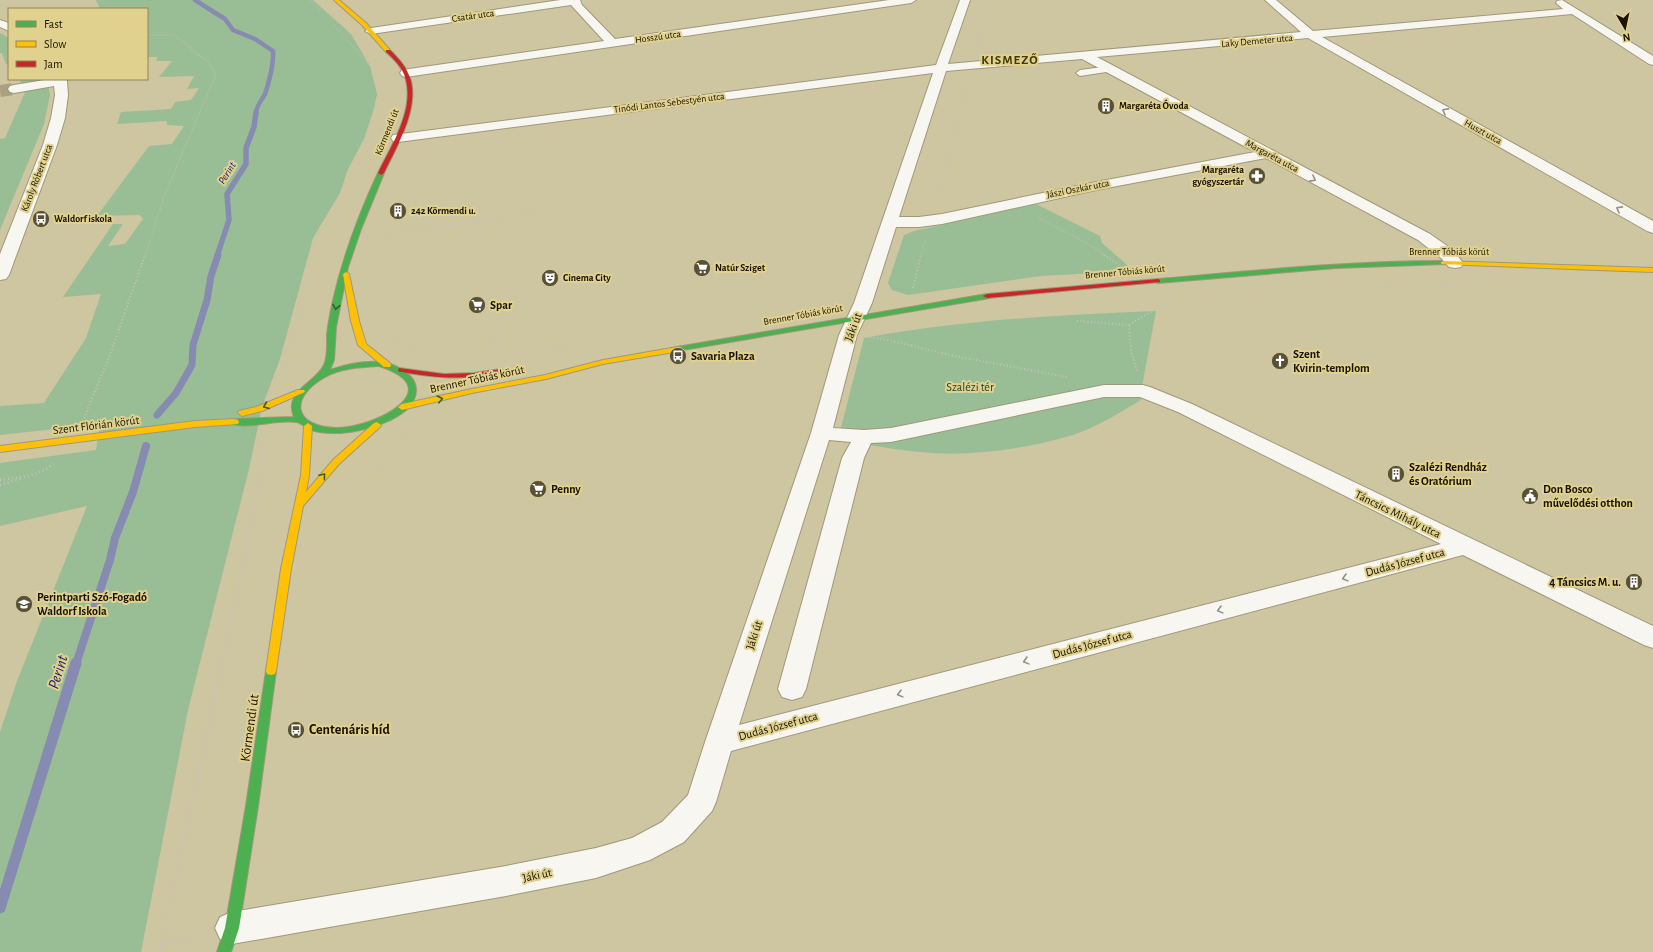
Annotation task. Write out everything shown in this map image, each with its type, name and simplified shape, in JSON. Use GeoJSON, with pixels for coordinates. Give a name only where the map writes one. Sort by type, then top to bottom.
{"type":"FeatureCollection","features":[{"type":"Feature","properties":{"kind":"street","name":"Körmendi út"},"geometry":{"type":"LineString","coordinates":[[319,378],[326,370],[332,354],[332,329],[338,294],[354,236],[372,192],[398,138],[407,114],[410,100],[406,73],[397,60],[371,31],[336,0]]}},
{"type":"Feature","properties":{"kind":"street","name":"Hosszú utca"},"geometry":{"type":"LineString","coordinates":[[406,73],[911,0]]}},
{"type":"Feature","properties":{"kind":"street","name":"Jáki út"},"geometry":{"type":"LineString","coordinates":[[228,940],[596,863],[638,850],[673,832],[701,802],[719,742],[821,434],[852,326],[862,303],[965,0]]}},
{"type":"Feature","properties":{"kind":"street","name":"Huszt utca"},"geometry":{"type":"LineString","coordinates":[[1270,0],[1312,36],[1653,228]]}},
{"type":"Feature","properties":{"kind":"street"},"geometry":{"type":"LineString","coordinates":[[1555,0],[1653,61]]}},
{"type":"Feature","properties":{"kind":"street","name":"Csatár utca"},"geometry":{"type":"LineString","coordinates":[[371,31],[574,1]]}},
{"type":"Feature","properties":{"kind":"street"},"geometry":{"type":"LineString","coordinates":[[574,1],[612,43]]}},
{"type":"Feature","properties":{"kind":"street","name":"Laky Demeter utca"},"geometry":{"type":"LineString","coordinates":[[941,68],[1312,36],[1574,11]]}},
{"type":"Feature","properties":{"kind":"street","name":"Margaréta utca"},"geometry":{"type":"LineString","coordinates":[[1084,56],[1424,237],[1447,254],[1455,263]]}},
{"type":"Feature","properties":{"kind":"street","name":"Tinódi Lantos Sebestyén utca"},"geometry":{"type":"LineString","coordinates":[[398,138],[941,68]]}},
{"type":"Feature","properties":{"kind":"street"},"geometry":{"type":"LineString","coordinates":[[14,89],[61,80]]}},
{"type":"Feature","properties":{"kind":"street","name":"Károly Róbert utca"},"geometry":{"type":"LineString","coordinates":[[1,272],[55,132],[62,101],[61,80]]}},
{"type":"Feature","properties":{"kind":"street","name":"Jászi Oszkár utca"},"geometry":{"type":"LineString","coordinates":[[890,222],[919,222],[1267,154]]}},
{"type":"Feature","properties":{"kind":"street","name":"Brenner Tóbiás körút"},"geometry":{"type":"LineString","coordinates":[[558,364],[603,362],[852,326],[993,296],[1094,286],[1351,266],[1455,263],[1653,270]]}},
{"type":"Feature","properties":{"kind":"street","name":"Körmendi út"},"geometry":{"type":"LineString","coordinates":[[346,269],[355,321],[362,345],[387,365]]}},
{"type":"Feature","properties":{"kind":"street","name":"Brenner Tóbiás körút"},"geometry":{"type":"LineString","coordinates":[[402,407],[472,391],[546,377],[603,362]]}},
{"type":"Feature","properties":{"kind":"street"},"geometry":{"type":"LineString","coordinates":[[319,378],[340,369],[352,366],[370,364],[387,365]]}},
{"type":"Feature","properties":{"kind":"street","name":"Brenner Tóbiás körút"},"geometry":{"type":"LineString","coordinates":[[387,365],[402,370],[444,376],[474,375],[512,369]]}},
{"type":"Feature","properties":{"kind":"street"},"geometry":{"type":"LineString","coordinates":[[301,392],[294,407],[295,413],[298,419],[308,426],[324,430],[362,428],[384,419],[407,402],[413,388],[410,377],[402,370]]}},
{"type":"Feature","properties":{"kind":"street","name":"Szent Flórián körút"},"geometry":{"type":"LineString","coordinates":[[229,419],[301,392],[319,378]]}},
{"type":"Feature","properties":{"kind":"street"},"geometry":{"type":"LineString","coordinates":[[821,434],[864,437],[891,435],[1104,391],[1143,391]]}},
{"type":"Feature","properties":{"kind":"street","name":"Táncsics Mihály utca"},"geometry":{"type":"LineString","coordinates":[[1143,391],[1184,408],[1653,638]]}},
{"type":"Feature","properties":{"kind":"street","name":"Szent Flórián körút"},"geometry":{"type":"LineString","coordinates":[[0,449],[229,419],[298,419]]}},
{"type":"Feature","properties":{"kind":"street","name":"Körmendi út"},"geometry":{"type":"LineString","coordinates":[[298,507],[326,472],[350,448],[384,419]]}},
{"type":"Feature","properties":{"kind":"street","name":"Körmendi út"},"geometry":{"type":"LineString","coordinates":[[228,940],[263,739],[286,569],[305,475],[308,426]]}},
{"type":"Feature","properties":{"kind":"street"},"geometry":{"type":"LineString","coordinates":[[792,689],[853,458],[864,437]]}},
{"type":"Feature","properties":{"kind":"street","name":"Dudás József utca"},"geometry":{"type":"LineString","coordinates":[[719,742],[1464,546]]}},
{"type":"Feature","properties":{"kind":"lane"},"geometry":{"type":"LineString","coordinates":[[1080,73],[1110,69]]}},
{"type":"Feature","properties":{"kind":"path"},"geometry":{"type":"LineString","coordinates":[[309,0],[324,14]]}},
{"type":"Feature","properties":{"kind":"path"},"geometry":{"type":"LineString","coordinates":[[913,288],[971,66],[990,0]]}},
{"type":"Feature","properties":{"kind":"path"},"geometry":{"type":"LineString","coordinates":[[332,22],[369,63],[378,78],[380,88],[380,94],[361,142],[356,173]]}},
{"type":"Feature","properties":{"kind":"path"},"geometry":{"type":"LineString","coordinates":[[73,440],[84,418],[110,355],[141,268],[165,194],[215,76],[214,70],[209,63],[174,35],[148,35]]}},
{"type":"Feature","properties":{"kind":"path"},"geometry":{"type":"LineString","coordinates":[[284,367],[284,355],[294,335],[302,297],[307,262],[319,232],[344,204]]}},
{"type":"Feature","properties":{"kind":"path"},"geometry":{"type":"LineString","coordinates":[[1007,204],[1041,218],[1087,243],[1121,266]]}},
{"type":"Feature","properties":{"kind":"path"},"geometry":{"type":"LineString","coordinates":[[385,234],[587,206]]}},
{"type":"Feature","properties":{"kind":"path"},"geometry":{"type":"LineString","coordinates":[[479,221],[481,242]]}},
{"type":"Feature","properties":{"kind":"path"},"geometry":{"type":"LineString","coordinates":[[1331,289],[1472,284]]}},
{"type":"Feature","properties":{"kind":"path"},"geometry":{"type":"LineString","coordinates":[[1076,321],[1128,325],[1176,297]]}},
{"type":"Feature","properties":{"kind":"path"},"geometry":{"type":"LineString","coordinates":[[486,358],[503,325]]}},
{"type":"Feature","properties":{"kind":"path"},"geometry":{"type":"LineString","coordinates":[[1128,325],[1131,350],[1143,391]]}},
{"type":"Feature","properties":{"kind":"path"},"geometry":{"type":"LineString","coordinates":[[852,326],[938,353],[1043,371],[1074,379]]}},
{"type":"Feature","properties":{"kind":"path"},"geometry":{"type":"LineString","coordinates":[[387,446],[412,430]]}},
{"type":"Feature","properties":{"kind":"path"},"geometry":{"type":"LineString","coordinates":[[326,472],[357,465],[369,461],[375,456]]}},
{"type":"Feature","properties":{"kind":"path"},"geometry":{"type":"LineString","coordinates":[[369,461],[381,467]]}},
{"type":"Feature","properties":{"kind":"path"},"geometry":{"type":"LineString","coordinates":[[0,485],[47,470],[53,464]]}},
{"type":"Feature","properties":{"kind":"path"},"geometry":{"type":"LineString","coordinates":[[160,952],[261,481],[305,475]]}},
{"type":"Feature","properties":{"kind":"path"},"geometry":{"type":"LineString","coordinates":[[0,480],[26,476]]}},
{"type":"Feature","properties":{"kind":"green space"},"geometry":{"type":"Polygon","coordinates":[[[96,0],[313,0],[351,34],[370,66],[377,94],[365,137],[348,169],[340,193],[313,238],[280,359],[262,407],[249,469],[188,710],[141,952],[0,952],[0,732],[17,681],[87,506],[0,526],[0,463],[96,450],[100,424],[0,435],[0,406],[44,403],[86,338],[101,294],[63,297],[113,224],[123,224],[108,246],[125,244],[143,219],[140,215],[97,216],[149,146],[172,144],[184,126],[167,125],[167,121],[117,124],[121,112],[171,109],[175,102],[191,100],[199,88],[187,89],[194,76],[159,77],[172,61],[156,61],[158,57],[148,57],[148,8],[100,8],[96,0]]]}},
{"type":"Feature","properties":{"kind":"green space"},"geometry":{"type":"Polygon","coordinates":[[[0,33],[8,37],[8,64],[6,64],[2,53],[0,53],[0,33]]]}},
{"type":"Feature","properties":{"kind":"green space"},"geometry":{"type":"Polygon","coordinates":[[[22,80],[47,80],[50,95],[44,124],[0,230],[0,139],[5,138],[27,88],[17,89],[22,80]]]}},
{"type":"Feature","properties":{"kind":"green space"},"geometry":{"type":"Polygon","coordinates":[[[1036,204],[1100,236],[1102,243],[1134,271],[1041,276],[908,295],[892,290],[888,283],[904,235],[914,231],[1036,204]]]}},
{"type":"Feature","properties":{"kind":"green space","name":"Szalézi tér"},"geometry":{"type":"Polygon","coordinates":[[[1156,311],[1141,400],[1082,432],[1039,444],[1003,450],[949,454],[908,451],[838,439],[864,338],[936,327],[1009,319],[1156,311]]]}},
{"type":"Feature","properties":{"kind":"waterway","name":"Perint"},"geometry":{"type":"LineString","coordinates":[[195,0],[225,19],[233,30],[255,39],[273,51],[272,67],[268,84],[256,113]]}},
{"type":"Feature","properties":{"kind":"waterway","name":"Perint"},"geometry":{"type":"LineString","coordinates":[[217,256],[229,220],[227,194],[246,164],[246,148],[254,127],[256,112]]}},
{"type":"Feature","properties":{"kind":"waterway","name":"Perint"},"geometry":{"type":"LineString","coordinates":[[157,415],[176,393],[192,365],[193,345],[207,300],[211,276],[218,255]]}},
{"type":"Feature","properties":{"kind":"waterway","name":"Perint"},"geometry":{"type":"LineString","coordinates":[[76,664],[110,560],[115,538],[133,492],[146,446]]}},
{"type":"Feature","properties":{"kind":"waterway","name":"Perint"},"geometry":{"type":"LineString","coordinates":[[0,908],[76,663]]}},
{"type":"Feature","properties":{"kind":"tunnel"},"geometry":{"type":"LineString","coordinates":[[0,91],[14,89]]}},
{"type":"Feature","properties":{"kind":"traffic: fast"},"geometry":{"type":"LineString","coordinates":[[319,378],[328,366],[330,360],[331,335],[335,307],[345,267],[357,229],[381,173]]}},
{"type":"Feature","properties":{"kind":"traffic: fast"},"geometry":{"type":"LineString","coordinates":[[1158,281],[1336,266],[1443,263]]}},
{"type":"Feature","properties":{"kind":"traffic: fast"},"geometry":{"type":"LineString","coordinates":[[677,349],[987,296]]}},
{"type":"Feature","properties":{"kind":"traffic: fast"},"geometry":{"type":"LineString","coordinates":[[379,364],[395,369],[406,376],[411,383],[412,392],[409,400],[401,409],[391,416],[365,427],[340,431],[312,427],[302,422],[297,415],[296,407],[298,399],[312,382],[323,375],[350,367],[379,364]]}},
{"type":"Feature","properties":{"kind":"traffic: fast"},"geometry":{"type":"LineString","coordinates":[[235,422],[298,419]]}},
{"type":"Feature","properties":{"kind":"traffic: fast"},"geometry":{"type":"LineString","coordinates":[[224,952],[232,928],[252,806],[271,671]]}},
{"type":"Feature","properties":{"kind":"traffic: slow"},"geometry":{"type":"LineString","coordinates":[[336,0],[364,24],[388,51]]}},
{"type":"Feature","properties":{"kind":"traffic: slow"},"geometry":{"type":"LineString","coordinates":[[1443,263],[1653,270]]}},
{"type":"Feature","properties":{"kind":"traffic: slow"},"geometry":{"type":"LineString","coordinates":[[346,274],[355,321],[362,345],[387,365]]}},
{"type":"Feature","properties":{"kind":"traffic: slow"},"geometry":{"type":"LineString","coordinates":[[402,407],[472,391],[546,377],[603,362],[677,349]]}},
{"type":"Feature","properties":{"kind":"traffic: slow"},"geometry":{"type":"LineString","coordinates":[[242,413],[259,409],[301,392]]}},
{"type":"Feature","properties":{"kind":"traffic: slow"},"geometry":{"type":"LineString","coordinates":[[0,449],[195,424],[235,422]]}},
{"type":"Feature","properties":{"kind":"traffic: slow"},"geometry":{"type":"LineString","coordinates":[[301,504],[336,462],[377,425]]}},
{"type":"Feature","properties":{"kind":"traffic: slow"},"geometry":{"type":"LineString","coordinates":[[271,671],[286,569],[305,475],[308,426]]}},
{"type":"Feature","properties":{"kind":"traffic: jam"},"geometry":{"type":"LineString","coordinates":[[381,173],[404,124],[410,97],[406,73],[388,51]]}},
{"type":"Feature","properties":{"kind":"traffic: jam"},"geometry":{"type":"LineString","coordinates":[[987,296],[1158,281]]}},
{"type":"Feature","properties":{"kind":"traffic: jam"},"geometry":{"type":"LineString","coordinates":[[402,370],[444,376],[474,375],[501,371]]}},
{"type":"Feature","properties":{"kind":"place","name":"Margaréta Óvoda"},"geometry":{"type":"Point","coordinates":[1106,106]}},
{"type":"Feature","properties":{"kind":"place","name":"Margaréta gyógyszertár"},"geometry":{"type":"Point","coordinates":[1257,176]}},
{"type":"Feature","properties":{"kind":"place","name":"242 Körmendi u."},"geometry":{"type":"Point","coordinates":[398,211]}},
{"type":"Feature","properties":{"kind":"place","name":"Waldorf iskola"},"geometry":{"type":"Point","coordinates":[41,219]}},
{"type":"Feature","properties":{"kind":"place","name":"Natúr Sziget"},"geometry":{"type":"Point","coordinates":[702,268]}},
{"type":"Feature","properties":{"kind":"place","name":"Cinema City"},"geometry":{"type":"Point","coordinates":[550,278]}},
{"type":"Feature","properties":{"kind":"place","name":"Spar"},"geometry":{"type":"Point","coordinates":[477,305]}},
{"type":"Feature","properties":{"kind":"place","name":"Savaria Plaza"},"geometry":{"type":"Point","coordinates":[678,356]}},
{"type":"Feature","properties":{"kind":"place","name":"Szent Kvirin-templom"},"geometry":{"type":"Point","coordinates":[1280,361]}},
{"type":"Feature","properties":{"kind":"place","name":"Szalézi Rendház és Oratórium"},"geometry":{"type":"Point","coordinates":[1396,474]}},
{"type":"Feature","properties":{"kind":"place","name":"Penny"},"geometry":{"type":"Point","coordinates":[538,489]}},
{"type":"Feature","properties":{"kind":"place","name":"Don Bosco művelődési otthon"},"geometry":{"type":"Point","coordinates":[1530,496]}},
{"type":"Feature","properties":{"kind":"place","name":"4 Táncsics M. u."},"geometry":{"type":"Point","coordinates":[1634,582]}},
{"type":"Feature","properties":{"kind":"place","name":"Perintparti Szó-Fogadó Waldorf Iskola"},"geometry":{"type":"Point","coordinates":[24,604]}},
{"type":"Feature","properties":{"kind":"place","name":"Centenáris híd"},"geometry":{"type":"Point","coordinates":[296,730]}},
{"type":"Feature","properties":{"kind":"district","name":"KISMEZŐ"},"geometry":{"type":"Point","coordinates":[1010,60]}}]}
